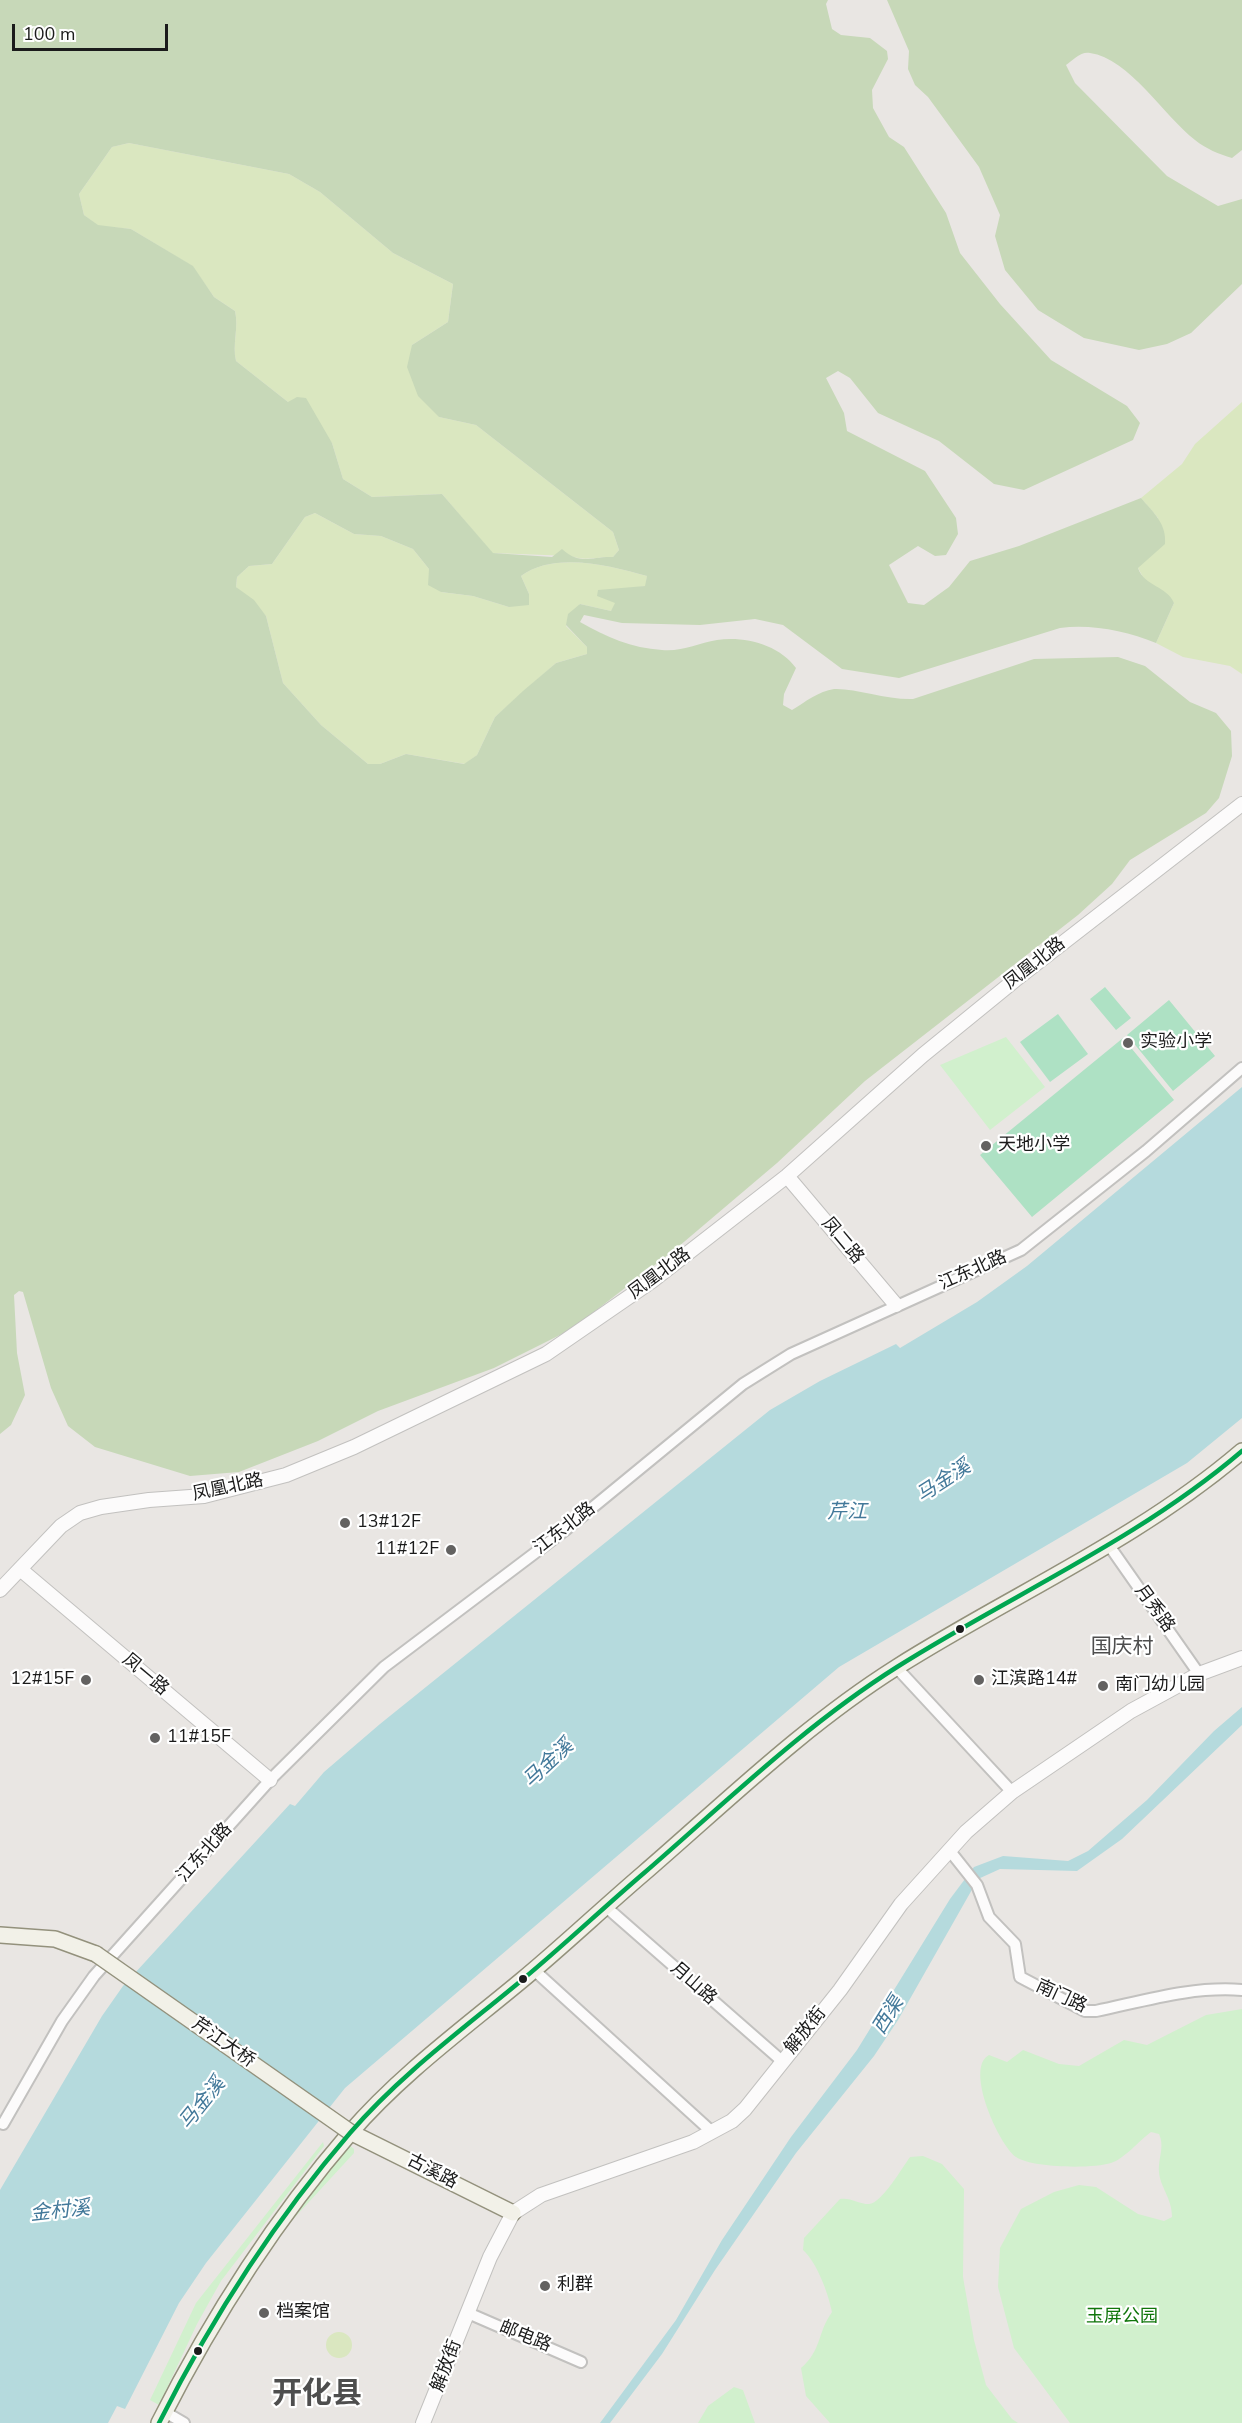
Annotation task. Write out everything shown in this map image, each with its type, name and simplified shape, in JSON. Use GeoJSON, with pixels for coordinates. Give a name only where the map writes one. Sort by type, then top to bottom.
{"type":"FeatureCollection","features":[{"type":"Feature","properties":{"kind":"main road"},"geometry":{"type":"LineString","coordinates":[[162,2417],[207,2331],[277,2226],[350,2132],[410,2072],[534,1970],[823,1717],[896,1667],[1108,1544],[1204,1483],[1240,1457]]}},
{"type":"Feature","properties":{"kind":"main road","name":"芹江大桥"},"geometry":{"type":"LineString","coordinates":[[0,1935],[55,1939],[96,1953],[350,2132]]}},
{"type":"Feature","properties":{"kind":"main road","name":"古溪路"},"geometry":{"type":"LineString","coordinates":[[350,2132],[513,2213]]}},
{"type":"Feature","properties":{"kind":"street","name":"凤凰北路"},"geometry":{"type":"LineString","coordinates":[[0,1590],[61,1526],[81,1513],[101,1507],[149,1500],[204,1496],[286,1475],[354,1447],[546,1354],[601,1318],[787,1176],[950,1032],[1242,804]]}},
{"type":"Feature","properties":{"kind":"street","name":"江东北路"},"geometry":{"type":"LineString","coordinates":[[3,2124],[83,1990],[270,1780],[384,1667],[564,1531],[743,1383],[790,1354],[1021,1250],[1146,1151],[1242,1068]]}},
{"type":"Feature","properties":{"kind":"street","name":"凤二路"},"geometry":{"type":"LineString","coordinates":[[787,1176],[896,1305]]}},
{"type":"Feature","properties":{"kind":"street","name":"月秀路"},"geometry":{"type":"LineString","coordinates":[[1108,1544],[1200,1674]]}},
{"type":"Feature","properties":{"kind":"street","name":"凤一路"},"geometry":{"type":"LineString","coordinates":[[20,1569],[270,1780]]}},
{"type":"Feature","properties":{"kind":"street","name":"解放街"},"geometry":{"type":"LineString","coordinates":[[423,2423],[490,2257],[513,2213],[541,2195],[693,2142],[745,2109],[840,1990],[901,1905],[966,1832],[1012,1792],[1131,1711],[1200,1674],[1242,1658]]}},
{"type":"Feature","properties":{"kind":"street"},"geometry":{"type":"LineString","coordinates":[[896,1667],[1012,1792]]}},
{"type":"Feature","properties":{"kind":"street","name":"南门路"},"geometry":{"type":"LineString","coordinates":[[950,1851],[977,1885],[989,1917],[1015,1944],[1020,1977],[1085,2011],[1096,2011],[1175,1994],[1220,1988],[1242,1990]]}},
{"type":"Feature","properties":{"kind":"street","name":"月山路"},"geometry":{"type":"LineString","coordinates":[[605,1906],[782,2061]]}},
{"type":"Feature","properties":{"kind":"street"},"geometry":{"type":"LineString","coordinates":[[534,1970],[712,2132]]}},
{"type":"Feature","properties":{"kind":"street","name":"邮电路"},"geometry":{"type":"LineString","coordinates":[[468,2313],[581,2362]]}},
{"type":"Feature","properties":{"kind":"street"},"geometry":{"type":"LineString","coordinates":[[162,2417],[184,2423]]}},
{"type":"Feature","properties":{"kind":"green space"},"geometry":{"type":"Polygon","coordinates":[[[0,0],[828,0],[826,4],[832,29],[841,35],[870,38],[887,51],[888,59],[872,90],[873,108],[889,137],[904,147],[946,213],[960,253],[1000,304],[1051,360],[1127,406],[1140,423],[1133,440],[1024,490],[994,484],[939,441],[878,413],[850,378],[838,371],[826,378],[844,413],[847,431],[925,471],[956,518],[958,534],[946,555],[935,556],[918,546],[889,565],[908,603],[924,605],[949,587],[970,561],[1019,546],[1141,498],[1161,524],[1165,544],[1138,568],[1145,579],[1171,597],[1174,603],[1156,643],[1109,630],[1084,627],[1060,628],[899,678],[842,669],[783,625],[755,619],[700,625],[622,623],[584,615],[580,622],[620,641],[651,649],[676,650],[728,639],[750,641],[771,648],[781,653],[796,668],[784,694],[783,705],[792,710],[818,694],[834,689],[913,699],[1034,659],[1118,657],[1145,666],[1190,702],[1216,713],[1231,731],[1232,756],[1219,798],[1206,813],[1130,860],[1112,884],[1078,915],[865,1081],[777,1163],[678,1247],[572,1329],[494,1368],[378,1411],[318,1441],[239,1472],[190,1476],[95,1447],[68,1426],[51,1388],[23,1292],[19,1291],[14,1295],[17,1353],[25,1395],[11,1425],[0,1434],[0,0]],[[129,143],[112,147],[79,194],[84,215],[98,225],[131,229],[193,266],[214,297],[235,311],[236,361],[288,402],[297,397],[306,398],[332,443],[343,479],[372,497],[442,494],[493,553],[552,557],[562,549],[575,557],[586,559],[613,557],[619,550],[613,532],[476,425],[439,417],[418,396],[407,367],[412,345],[448,322],[453,284],[393,253],[320,192],[289,174],[129,143]],[[315,513],[305,517],[272,564],[249,566],[237,577],[236,587],[254,600],[266,616],[283,683],[321,725],[368,764],[380,764],[406,754],[464,764],[477,755],[495,717],[523,691],[556,663],[587,654],[587,647],[566,625],[568,614],[580,604],[611,611],[615,603],[597,596],[598,590],[645,586],[647,576],[600,565],[566,562],[535,568],[521,576],[529,594],[529,605],[509,607],[473,596],[441,592],[428,585],[429,569],[413,549],[381,536],[354,534],[315,513]]]}},
{"type":"Feature","properties":{"kind":"green space"},"geometry":{"type":"Polygon","coordinates":[[[887,0],[1242,0],[1242,150],[1232,158],[1213,151],[1195,140],[1119,65],[1104,57],[1083,53],[1066,65],[1075,83],[1167,176],[1218,206],[1242,199],[1242,284],[1191,333],[1167,344],[1139,350],[1084,338],[1038,310],[1005,270],[995,236],[1000,215],[979,167],[928,97],[915,85],[908,69],[909,51],[887,0]]]}},
{"type":"Feature","properties":{"kind":"green space"},"geometry":{"type":"Polygon","coordinates":[[[129,143],[289,174],[320,192],[393,253],[453,284],[448,322],[412,345],[439,417],[476,425],[613,532],[619,550],[613,557],[586,559],[571,556],[492,553],[442,494],[372,497],[343,479],[332,443],[288,402],[236,361],[235,311],[214,297],[192,266],[131,229],[98,226],[84,215],[79,194],[112,147],[129,143]]]}},
{"type":"Feature","properties":{"kind":"green space"},"geometry":{"type":"Polygon","coordinates":[[[1242,402],[1242,674],[1230,666],[1183,657],[1156,643],[1174,603],[1144,579],[1138,568],[1158,518],[1141,498],[1182,464],[1195,444],[1242,402]]]}},
{"type":"Feature","properties":{"kind":"green space"},"geometry":{"type":"Polygon","coordinates":[[[315,513],[354,534],[381,536],[413,549],[429,569],[441,592],[473,596],[509,607],[529,594],[521,576],[535,568],[550,564],[583,563],[616,568],[647,576],[646,586],[633,588],[611,611],[580,604],[566,626],[587,647],[587,654],[556,663],[495,717],[477,755],[465,764],[406,754],[380,764],[368,764],[321,725],[283,683],[266,616],[236,587],[237,577],[249,566],[272,564],[305,517],[315,513]]]}},
{"type":"Feature","properties":{"kind":"green space"},"geometry":{"type":"Polygon","coordinates":[[[1105,987],[1131,1018],[1116,1030],[1090,999],[1105,987]]]}},
{"type":"Feature","properties":{"kind":"green space"},"geometry":{"type":"Polygon","coordinates":[[[1169,1000],[1215,1056],[1173,1091],[1127,1035],[1169,1000]]]}},
{"type":"Feature","properties":{"kind":"green space"},"geometry":{"type":"Polygon","coordinates":[[[1058,1014],[1088,1054],[1050,1082],[1020,1042],[1058,1014]]]}},
{"type":"Feature","properties":{"kind":"green space"},"geometry":{"type":"Polygon","coordinates":[[[1006,1037],[1045,1087],[990,1130],[940,1065],[1006,1037]]]}},
{"type":"Feature","properties":{"kind":"green space"},"geometry":{"type":"Polygon","coordinates":[[[1123,1038],[1174,1100],[1032,1217],[980,1155],[1123,1038]]]}},
{"type":"Feature","properties":{"kind":"green space","name":"玉屏公园"},"geometry":{"type":"Polygon","coordinates":[[[1242,2009],[1242,2423],[1070,2423],[1014,2348],[998,2287],[1000,2248],[1021,2209],[1054,2192],[1079,2185],[1096,2187],[1138,2214],[1164,2221],[1172,2217],[1159,2172],[1161,2139],[1159,2134],[1151,2132],[1121,2158],[1102,2165],[1062,2166],[1024,2161],[1009,2150],[993,2123],[982,2090],[980,2075],[982,2063],[989,2055],[1007,2062],[1023,2050],[1059,2064],[1079,2066],[1124,2040],[1147,2045],[1206,2015],[1242,2009]]]}},
{"type":"Feature","properties":{"kind":"green space"},"geometry":{"type":"Polygon","coordinates":[[[323,2142],[324,2146],[221,2281],[197,2324],[159,2405],[150,2400],[196,2303],[323,2142]]]}},
{"type":"Feature","properties":{"kind":"green space"},"geometry":{"type":"Polygon","coordinates":[[[348,2144],[354,2149],[354,2153],[286,2227],[348,2144]]]}},
{"type":"Feature","properties":{"kind":"green space"},"geometry":{"type":"Polygon","coordinates":[[[923,2156],[942,2164],[964,2189],[963,2277],[974,2340],[986,2385],[1012,2419],[1018,2423],[830,2423],[806,2396],[801,2368],[813,2355],[832,2312],[821,2278],[813,2262],[803,2250],[804,2238],[840,2199],[865,2204],[874,2202],[886,2192],[910,2157],[923,2156]]]}},
{"type":"Feature","properties":{"kind":"green space"},"geometry":{"type":"Polygon","coordinates":[[[339,2332],[348,2336],[352,2345],[348,2354],[339,2358],[330,2354],[326,2345],[330,2336],[339,2332]]]}},
{"type":"Feature","properties":{"kind":"green space"},"geometry":{"type":"Polygon","coordinates":[[[734,2387],[743,2390],[755,2423],[698,2423],[708,2406],[734,2387]]]}},
{"type":"Feature","properties":{"kind":"water","name":"芹江"},"geometry":{"type":"Polygon","coordinates":[[[1242,1087],[1242,1418],[1187,1463],[839,1667],[345,2088],[206,2263],[179,2303],[125,2409],[117,2406],[108,2423],[0,2423],[0,2190],[102,2016],[123,1986],[290,1804],[295,1806],[324,1772],[380,1724],[770,1410],[820,1381],[896,1344],[900,1348],[977,1302],[1027,1266],[1242,1087]]]}},
{"type":"Feature","properties":{"kind":"water","name":"西渠"},"geometry":{"type":"Polygon","coordinates":[[[1242,1707],[1242,1725],[1122,1839],[1077,1871],[1000,1869],[978,1879],[898,2020],[874,2056],[796,2153],[715,2270],[662,2354],[610,2423],[600,2423],[676,2320],[722,2240],[791,2137],[857,2050],[950,1899],[974,1867],[1003,1856],[1068,1861],[1088,1851],[1147,1800],[1214,1731],[1242,1707]]]}},
{"type":"Feature","properties":{"kind":"transit line"},"geometry":{"type":"LineString","coordinates":[[159,2423],[222,2309],[295,2201],[350,2133],[411,2072],[537,1967],[767,1765],[830,1714],[897,1667],[1160,1512],[1202,1483],[1242,1451]]}},
{"type":"Feature","properties":{"kind":"place","name":"实验小学"},"geometry":{"type":"Point","coordinates":[1128,1043]}},
{"type":"Feature","properties":{"kind":"place","name":"天地小学"},"geometry":{"type":"Point","coordinates":[986,1146]}},
{"type":"Feature","properties":{"kind":"place","name":"13#12F"},"geometry":{"type":"Point","coordinates":[345,1523]}},
{"type":"Feature","properties":{"kind":"place","name":"11#12F"},"geometry":{"type":"Point","coordinates":[451,1550]}},
{"type":"Feature","properties":{"kind":"place","name":"12#15F"},"geometry":{"type":"Point","coordinates":[86,1680]}},
{"type":"Feature","properties":{"kind":"place","name":"江滨路14#"},"geometry":{"type":"Point","coordinates":[979,1680]}},
{"type":"Feature","properties":{"kind":"place","name":"南门幼儿园"},"geometry":{"type":"Point","coordinates":[1103,1686]}},
{"type":"Feature","properties":{"kind":"place","name":"11#15F"},"geometry":{"type":"Point","coordinates":[155,1738]}},
{"type":"Feature","properties":{"kind":"place","name":"利群"},"geometry":{"type":"Point","coordinates":[545,2286]}},
{"type":"Feature","properties":{"kind":"place","name":"档案馆"},"geometry":{"type":"Point","coordinates":[264,2313]}},
{"type":"Feature","properties":{"kind":"district","name":"国庆村"},"geometry":{"type":"Point","coordinates":[1122,1648]}},
{"type":"Feature","properties":{"kind":"district","name":"开化县"},"geometry":{"type":"Point","coordinates":[317,2396]}},
{"type":"Feature","properties":{"kind":"water label","name":"马金溪"},"geometry":{"type":"Point","coordinates":[944,1482]}},
{"type":"Feature","properties":{"kind":"water label","name":"马金溪"},"geometry":{"type":"Point","coordinates":[549,1764]}},
{"type":"Feature","properties":{"kind":"water label","name":"马金溪"},"geometry":{"type":"Point","coordinates":[203,2104]}},
{"type":"Feature","properties":{"kind":"water label","name":"金村溪"},"geometry":{"type":"Point","coordinates":[60,2212]}}]}
